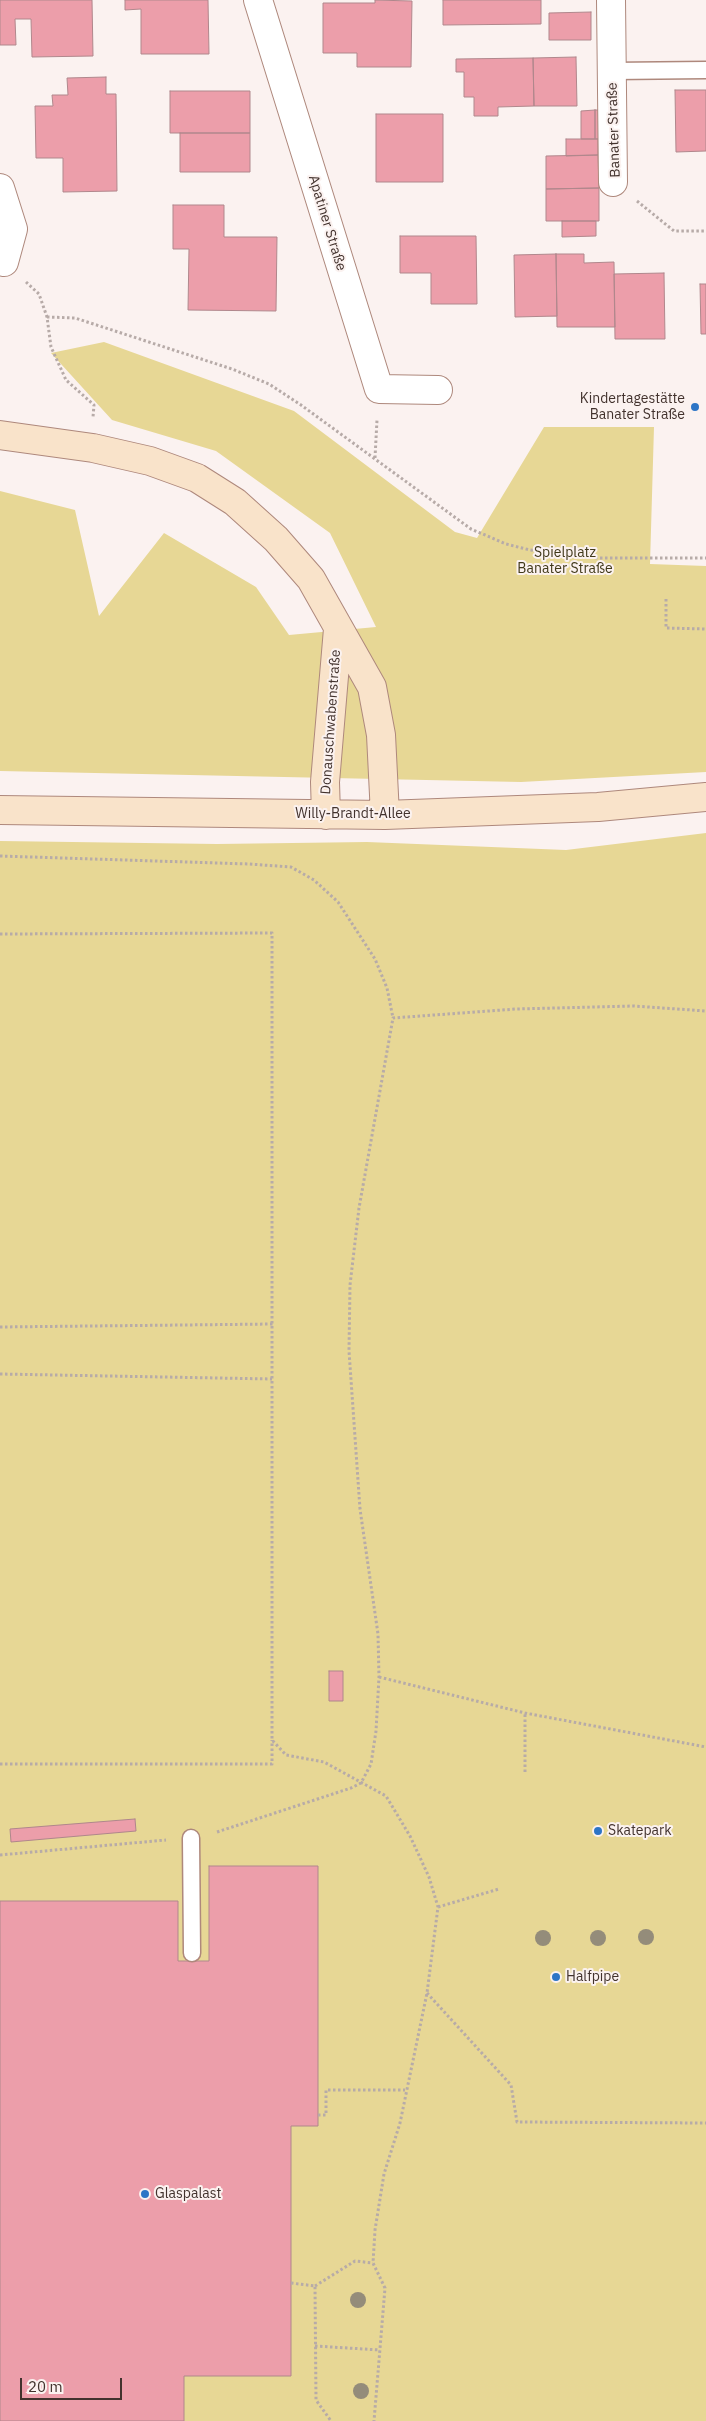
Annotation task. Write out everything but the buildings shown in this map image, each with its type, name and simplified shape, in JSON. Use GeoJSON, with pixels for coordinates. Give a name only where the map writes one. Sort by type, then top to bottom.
{"type":"FeatureCollection","features":[{"type":"Feature","properties":{"kind":"street","name":"Apatiner Straße"},"geometry":{"type":"LineString","coordinates":[[258,0],[379,389]]}},
{"type":"Feature","properties":{"kind":"street","name":"Banater Straße"},"geometry":{"type":"LineString","coordinates":[[611,0],[613,182]]}},
{"type":"Feature","properties":{"kind":"street"},"geometry":{"type":"LineString","coordinates":[[0,188],[13,229],[4,262]]}},
{"type":"Feature","properties":{"kind":"street"},"geometry":{"type":"LineString","coordinates":[[379,389],[438,390]]}},
{"type":"Feature","properties":{"kind":"street","name":"Donauschwabenstraße"},"geometry":{"type":"LineString","coordinates":[[0,435],[93,448],[150,461],[197,478],[235,502],[276,539],[310,579],[372,687],[381,735],[385,815]]}},
{"type":"Feature","properties":{"kind":"street","name":"Donauschwabenstraße"},"geometry":{"type":"LineString","coordinates":[[326,815],[325,782],[338,630]]}},
{"type":"Feature","properties":{"kind":"street","name":"Willy-Brandt-Allee"},"geometry":{"type":"LineString","coordinates":[[0,810],[385,815],[598,808],[706,797]]}},
{"type":"Feature","properties":{"kind":"lane"},"geometry":{"type":"LineString","coordinates":[[612,71],[706,70]]}},
{"type":"Feature","properties":{"kind":"lane"},"geometry":{"type":"LineString","coordinates":[[191,1838],[192,1953]]}},
{"type":"Feature","properties":{"kind":"path","name":"Banater Straße"},"geometry":{"type":"LineString","coordinates":[[613,182],[674,231],[706,231]]}},
{"type":"Feature","properties":{"kind":"path"},"geometry":{"type":"LineString","coordinates":[[4,262],[39,294],[47,317],[52,347],[66,380],[94,404],[93,448]]}},
{"type":"Feature","properties":{"kind":"path"},"geometry":{"type":"LineString","coordinates":[[47,317],[75,318],[232,369],[269,384],[302,404],[471,529],[506,544],[530,550],[598,558],[706,558]]}},
{"type":"Feature","properties":{"kind":"path"},"geometry":{"type":"LineString","coordinates":[[375,458],[379,389]]}},
{"type":"Feature","properties":{"kind":"path"},"geometry":{"type":"LineString","coordinates":[[666,599],[666,628],[706,629]]}},
{"type":"Feature","properties":{"kind":"path"},"geometry":{"type":"LineString","coordinates":[[0,856],[291,867],[314,880],[338,902],[375,958],[387,988],[394,1018],[359,1208],[350,1285],[349,1351],[360,1509],[378,1634],[379,1677],[376,1731],[371,1764],[361,1783],[332,1795],[230,1829],[191,1838],[0,1854]]}},
{"type":"Feature","properties":{"kind":"path"},"geometry":{"type":"LineString","coordinates":[[0,934],[272,933],[273,1324],[272,1764],[0,1764]]}},
{"type":"Feature","properties":{"kind":"path"},"geometry":{"type":"LineString","coordinates":[[394,1018],[516,1009],[624,1006],[706,1012]]}},
{"type":"Feature","properties":{"kind":"path"},"geometry":{"type":"LineString","coordinates":[[0,1327],[273,1324]]}},
{"type":"Feature","properties":{"kind":"path"},"geometry":{"type":"LineString","coordinates":[[0,1374],[272,1379]]}},
{"type":"Feature","properties":{"kind":"path"},"geometry":{"type":"LineString","coordinates":[[379,1677],[525,1713],[706,1748]]}},
{"type":"Feature","properties":{"kind":"path"},"geometry":{"type":"LineString","coordinates":[[524,1772],[525,1713]]}},
{"type":"Feature","properties":{"kind":"path"},"geometry":{"type":"LineString","coordinates":[[272,1740],[286,1755],[324,1762],[386,1796],[410,1836],[429,1877],[438,1907],[427,1993],[405,2090],[400,2123],[384,2174],[374,2230],[373,2263],[385,2288],[374,2421]]}},
{"type":"Feature","properties":{"kind":"path"},"geometry":{"type":"LineString","coordinates":[[438,1907],[499,1889]]}},
{"type":"Feature","properties":{"kind":"path"},"geometry":{"type":"LineString","coordinates":[[427,1993],[511,2085],[517,2122],[706,2123]]}},
{"type":"Feature","properties":{"kind":"path"},"geometry":{"type":"LineString","coordinates":[[318,2115],[326,2115],[326,2090],[405,2090]]}},
{"type":"Feature","properties":{"kind":"path"},"geometry":{"type":"LineString","coordinates":[[291,2283],[315,2286],[355,2261],[373,2263]]}},
{"type":"Feature","properties":{"kind":"path"},"geometry":{"type":"LineString","coordinates":[[315,2286],[316,2400],[331,2421]]}},
{"type":"Feature","properties":{"kind":"path"},"geometry":{"type":"LineString","coordinates":[[316,2346],[380,2350]]}},
{"type":"Feature","properties":{"kind":"green space","name":"Spielplatz Banater Straße"},"geometry":{"type":"Polygon","coordinates":[[[104,342],[294,411],[455,532],[477,538],[544,427],[654,427],[650,564],[706,566],[706,772],[521,782],[0,771],[0,491],[75,510],[99,616],[164,533],[256,587],[289,635],[376,627],[330,533],[216,451],[112,420],[51,353],[104,342]]]}},
{"type":"Feature","properties":{"kind":"green space"},"geometry":{"type":"Polygon","coordinates":[[[706,833],[706,2421],[184,2421],[184,2376],[291,2376],[291,2126],[318,2125],[318,1866],[210,1866],[209,1961],[178,1961],[178,1901],[0,1901],[0,841],[217,844],[367,842],[566,850],[706,833]]]}},
{"type":"Feature","properties":{"kind":"place","name":"Kindertagestätte Banater Straße"},"geometry":{"type":"Point","coordinates":[695,407]}},
{"type":"Feature","properties":{"kind":"place","name":"Skatepark"},"geometry":{"type":"Point","coordinates":[598,1831]}},
{"type":"Feature","properties":{"kind":"place","name":"Halfpipe"},"geometry":{"type":"Point","coordinates":[556,1977]}},
{"type":"Feature","properties":{"kind":"place","name":"Glaspalast"},"geometry":{"type":"Point","coordinates":[145,2194]}}]}
